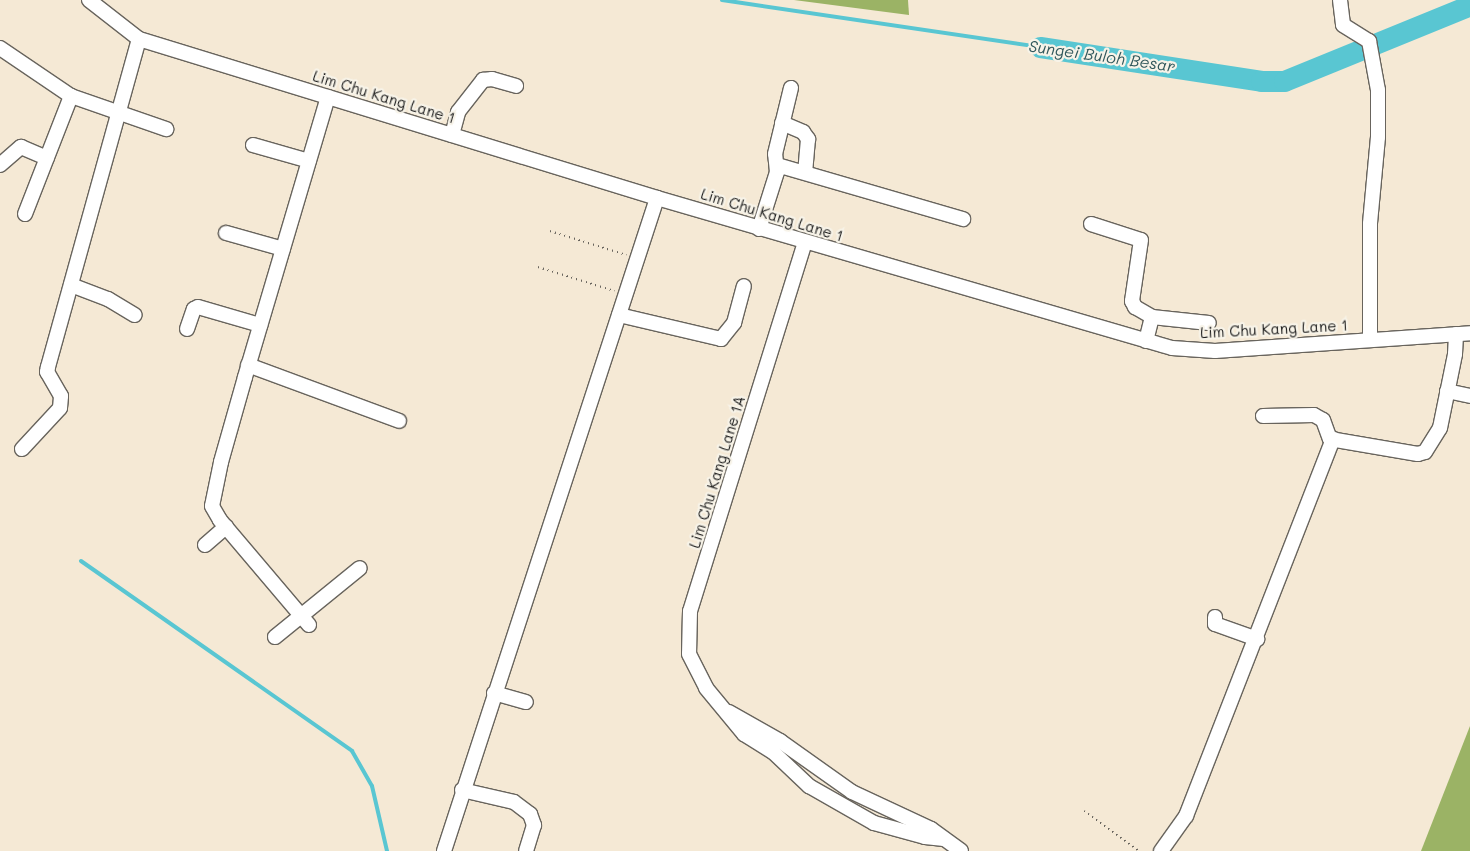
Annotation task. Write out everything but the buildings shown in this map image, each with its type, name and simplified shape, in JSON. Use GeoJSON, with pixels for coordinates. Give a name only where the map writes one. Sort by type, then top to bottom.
{"type":"FeatureCollection","features":[{"type":"Feature","properties":{"kind":"street","name":"Lim Chu Kang Lane 1"},"geometry":{"type":"LineString","coordinates":[[89,0],[139,39],[805,242],[1172,348],[1215,351],[1470,333]]}},
{"type":"Feature","properties":{"kind":"street"},"geometry":{"type":"LineString","coordinates":[[1340,0],[1343,26],[1370,46],[1378,90],[1378,137],[1370,224],[1370,340]]}},
{"type":"Feature","properties":{"kind":"street"},"geometry":{"type":"LineString","coordinates":[[22,450],[60,408],[61,396],[47,372],[139,39]]}},
{"type":"Feature","properties":{"kind":"street"},"geometry":{"type":"LineString","coordinates":[[0,48],[71,96],[117,114],[166,129]]}},
{"type":"Feature","properties":{"kind":"street"},"geometry":{"type":"LineString","coordinates":[[452,135],[458,112],[483,80],[492,79],[516,86]]}},
{"type":"Feature","properties":{"kind":"street"},"geometry":{"type":"LineString","coordinates":[[759,228],[777,165],[775,154],[791,88]]}},
{"type":"Feature","properties":{"kind":"street"},"geometry":{"type":"LineString","coordinates":[[25,214],[71,96]]}},
{"type":"Feature","properties":{"kind":"street"},"geometry":{"type":"LineString","coordinates":[[306,620],[226,527],[212,506],[248,365],[328,97]]}},
{"type":"Feature","properties":{"kind":"street"},"geometry":{"type":"LineString","coordinates":[[782,123],[806,134],[810,145],[806,172]]}},
{"type":"Feature","properties":{"kind":"street"},"geometry":{"type":"LineString","coordinates":[[253,145],[309,161]]}},
{"type":"Feature","properties":{"kind":"street"},"geometry":{"type":"LineString","coordinates":[[0,165],[21,147],[47,158]]}},
{"type":"Feature","properties":{"kind":"street"},"geometry":{"type":"LineString","coordinates":[[777,165],[963,219]]}},
{"type":"Feature","properties":{"kind":"street"},"geometry":{"type":"LineString","coordinates":[[444,851],[462,790],[658,198]]}},
{"type":"Feature","properties":{"kind":"street"},"geometry":{"type":"LineString","coordinates":[[1091,224],[1141,240],[1132,301],[1141,311],[1152,316],[1209,324]]}},
{"type":"Feature","properties":{"kind":"street"},"geometry":{"type":"LineString","coordinates":[[226,233],[283,249]]}},
{"type":"Feature","properties":{"kind":"street","name":"Lim Chu Kang Lane 1A"},"geometry":{"type":"LineString","coordinates":[[805,242],[690,611],[689,654],[706,688],[744,734],[773,752],[809,786],[874,823],[925,837],[944,839],[961,851]]}},
{"type":"Feature","properties":{"kind":"street"},"geometry":{"type":"LineString","coordinates":[[71,286],[108,299],[135,315]]}},
{"type":"Feature","properties":{"kind":"street"},"geometry":{"type":"LineString","coordinates":[[619,314],[721,339],[734,323],[744,286]]}},
{"type":"Feature","properties":{"kind":"street"},"geometry":{"type":"LineString","coordinates":[[187,329],[194,309],[198,307],[260,325]]}},
{"type":"Feature","properties":{"kind":"street"},"geometry":{"type":"LineString","coordinates":[[1146,341],[1152,316]]}},
{"type":"Feature","properties":{"kind":"street"},"geometry":{"type":"LineString","coordinates":[[1264,416],[1307,413],[1319,416],[1327,437],[1333,439],[1418,454],[1425,452],[1440,428],[1456,334]]}},
{"type":"Feature","properties":{"kind":"street"},"geometry":{"type":"LineString","coordinates":[[248,365],[399,421]]}},
{"type":"Feature","properties":{"kind":"street"},"geometry":{"type":"LineString","coordinates":[[1447,391],[1470,396]]}},
{"type":"Feature","properties":{"kind":"street"},"geometry":{"type":"LineString","coordinates":[[1161,851],[1186,816],[1257,639],[1333,439]]}},
{"type":"Feature","properties":{"kind":"street"},"geometry":{"type":"LineString","coordinates":[[205,545],[226,527]]}},
{"type":"Feature","properties":{"kind":"street"},"geometry":{"type":"LineString","coordinates":[[275,637],[306,620],[360,568]]}},
{"type":"Feature","properties":{"kind":"street"},"geometry":{"type":"LineString","coordinates":[[1215,617],[1215,624],[1257,639]]}},
{"type":"Feature","properties":{"kind":"street"},"geometry":{"type":"LineString","coordinates":[[494,693],[526,702]]}},
{"type":"Feature","properties":{"kind":"street"},"geometry":{"type":"LineString","coordinates":[[462,790],[514,802],[530,814],[534,825],[526,851]]}},
{"type":"Feature","properties":{"kind":"path"},"geometry":{"type":"LineString","coordinates":[[550,231],[638,259]]}},
{"type":"Feature","properties":{"kind":"path"},"geometry":{"type":"LineString","coordinates":[[538,267],[626,295]]}},
{"type":"Feature","properties":{"kind":"path"},"geometry":{"type":"LineString","coordinates":[[1084,811],[1139,851]]}},
{"type":"Feature","properties":{"kind":"green space"},"geometry":{"type":"Polygon","coordinates":[[[794,0],[908,0],[909,15],[794,0]]]}},
{"type":"Feature","properties":{"kind":"green space"},"geometry":{"type":"Polygon","coordinates":[[[1470,726],[1470,851],[1421,851],[1470,726]]]}},
{"type":"Feature","properties":{"kind":"waterway","name":"Sungei Buloh Besar"},"geometry":{"type":"LineString","coordinates":[[722,0],[1040,47]]}},
{"type":"Feature","properties":{"kind":"waterway","name":"Sungei Buloh Besar"},"geometry":{"type":"LineString","coordinates":[[1040,47],[1261,81],[1284,81],[1470,5]]}},
{"type":"Feature","properties":{"kind":"waterway"},"geometry":{"type":"LineString","coordinates":[[81,561],[352,751],[372,786],[387,851]]}}]}
